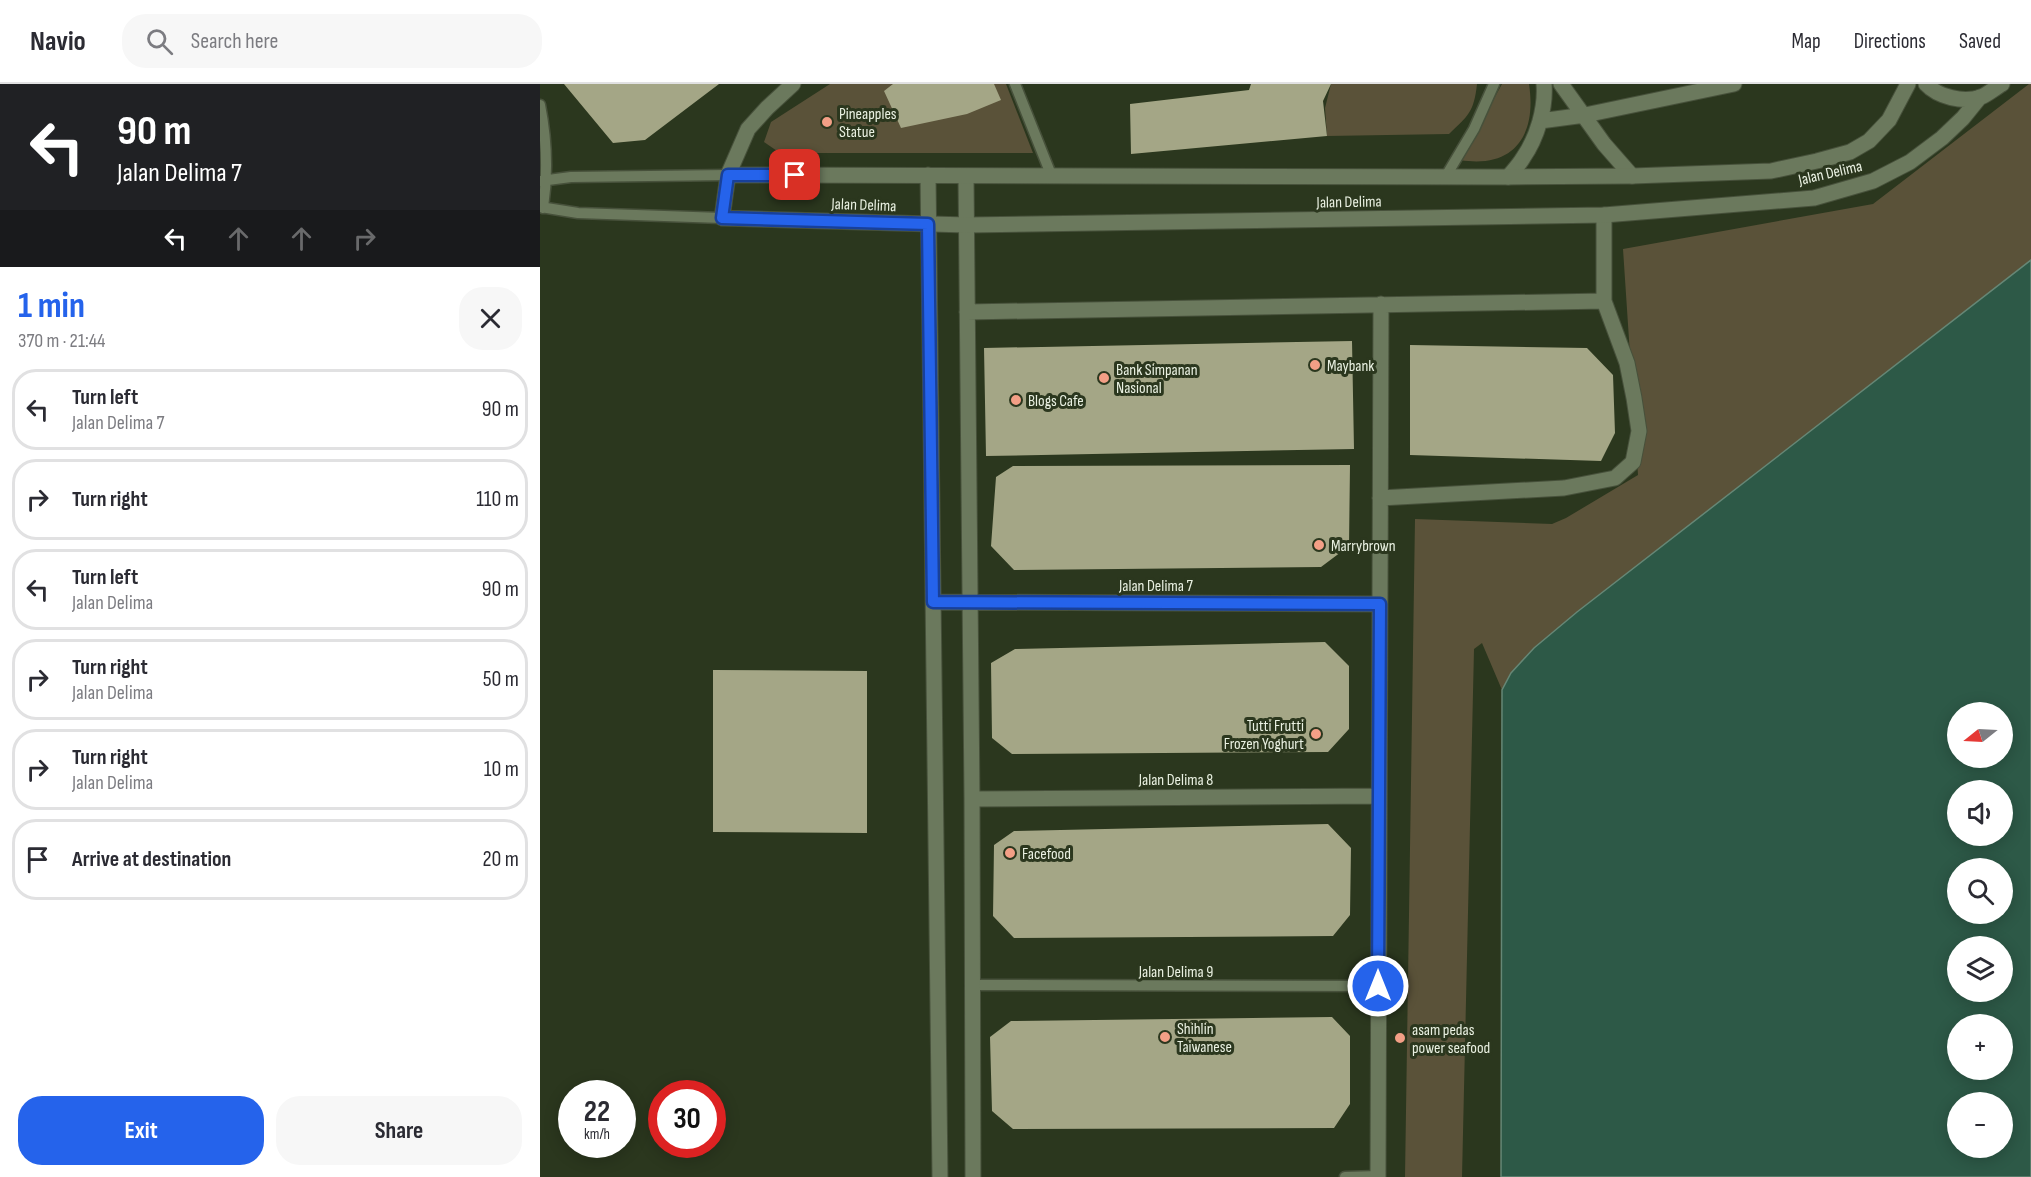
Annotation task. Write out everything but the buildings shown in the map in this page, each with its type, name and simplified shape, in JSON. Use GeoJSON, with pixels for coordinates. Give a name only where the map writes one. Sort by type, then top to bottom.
{"type":"FeatureCollection","features":[{"type":"Feature","properties":{"kind":"street"},"geometry":{"type":"LineString","coordinates":[[722,218],[728,175],[748,129],[793,84]]}},
{"type":"Feature","properties":{"kind":"street"},"geometry":{"type":"LineString","coordinates":[[1508,177],[1524,157],[1540,121],[1545,93],[1544,84]]}},
{"type":"Feature","properties":{"kind":"street"},"geometry":{"type":"LineString","coordinates":[[1561,84],[1604,144],[1632,176]]}},
{"type":"Feature","properties":{"kind":"street"},"geometry":{"type":"LineString","coordinates":[[1540,121],[1585,115],[1734,84]]}},
{"type":"Feature","properties":{"kind":"street","name":"Jalan Delima"},"geometry":{"type":"LineString","coordinates":[[728,175],[1508,177],[1632,176],[1771,171],[1850,152],[1869,141],[1889,120],[1908,84]]}},
{"type":"Feature","properties":{"kind":"street"},"geometry":{"type":"LineString","coordinates":[[1926,84],[1931,90],[1955,99],[1980,97],[2002,84]]}},
{"type":"Feature","properties":{"kind":"street","name":"Jalan Delima"},"geometry":{"type":"LineString","coordinates":[[722,218],[967,225],[1604,215],[1814,198],[1873,181],[1910,162],[1942,138],[1963,118],[1980,97]]}},
{"type":"Feature","properties":{"kind":"street"},"geometry":{"type":"LineString","coordinates":[[927,176],[940,1177]]}},
{"type":"Feature","properties":{"kind":"street"},"geometry":{"type":"LineString","coordinates":[[966,177],[973,1177]]}},
{"type":"Feature","properties":{"kind":"street"},"geometry":{"type":"LineString","coordinates":[[1380,498],[1564,488],[1615,478],[1633,462],[1639,431],[1628,363],[1604,301],[1604,215]]}},
{"type":"Feature","properties":{"kind":"street"},"geometry":{"type":"LineString","coordinates":[[967,312],[1604,301]]}},
{"type":"Feature","properties":{"kind":"street"},"geometry":{"type":"LineString","coordinates":[[1378,1177],[1381,304]]}},
{"type":"Feature","properties":{"kind":"street","name":"Jalan Delima 7"},"geometry":{"type":"LineString","coordinates":[[933,602],[1380,604]]}},
{"type":"Feature","properties":{"kind":"street","name":"Jalan Delima 8"},"geometry":{"type":"LineString","coordinates":[[972,799],[1379,796]]}},
{"type":"Feature","properties":{"kind":"lane"},"geometry":{"type":"LineString","coordinates":[[1015,84],[1052,177]]}},
{"type":"Feature","properties":{"kind":"lane"},"geometry":{"type":"LineString","coordinates":[[1446,176],[1474,129],[1494,84]]}},
{"type":"Feature","properties":{"kind":"lane"},"geometry":{"type":"LineString","coordinates":[[540,105],[546,133],[542,207],[578,213],[722,218]]}},
{"type":"Feature","properties":{"kind":"lane"},"geometry":{"type":"LineString","coordinates":[[544,180],[656,175],[728,175]]}},
{"type":"Feature","properties":{"kind":"lane","name":"Jalan Delima 9"},"geometry":{"type":"LineString","coordinates":[[973,985],[1378,986]]}},
{"type":"Feature","properties":{"kind":"lane"},"geometry":{"type":"LineString","coordinates":[[1345,1177],[1378,1177]]}},
{"type":"Feature","properties":{"kind":"shaded area"},"geometry":{"type":"Polygon","coordinates":[[[830,84],[1006,84],[1033,153],[780,153],[764,142],[771,122],[830,84]]]}},
{"type":"Feature","properties":{"kind":"shaded area"},"geometry":{"type":"Polygon","coordinates":[[[1331,84],[1477,84],[1469,113],[1449,134],[1327,136],[1325,108],[1331,84]]]}},
{"type":"Feature","properties":{"kind":"shaded area"},"geometry":{"type":"Polygon","coordinates":[[[1502,84],[1529,84],[1531,102],[1525,133],[1508,153],[1495,159],[1460,160],[1502,84]]]}},
{"type":"Feature","properties":{"kind":"shaded area"},"geometry":{"type":"Polygon","coordinates":[[[2031,84],[2031,260],[1577,612],[1534,648],[1511,673],[1502,690],[1482,643],[1474,649],[1462,1177],[1405,1177],[1415,519],[1552,524],[1638,475],[1623,249],[1873,204],[2031,84]]]}},
{"type":"Feature","properties":{"kind":"shaded area"},"geometry":{"type":"Polygon","coordinates":[[[2031,260],[2031,1177],[1501,1177],[1502,690],[1511,673],[1534,648],[1577,612],[2031,260]]]}},
{"type":"Feature","properties":{"kind":"place","name":"Pineapples Statue"},"geometry":{"type":"Point","coordinates":[827,122]}},
{"type":"Feature","properties":{"kind":"place","name":"Maybank"},"geometry":{"type":"Point","coordinates":[1315,365]}},
{"type":"Feature","properties":{"kind":"place","name":"Bank Simpanan Nasional"},"geometry":{"type":"Point","coordinates":[1104,378]}},
{"type":"Feature","properties":{"kind":"place","name":"Blogs Cafe"},"geometry":{"type":"Point","coordinates":[1016,400]}},
{"type":"Feature","properties":{"kind":"place","name":"Marrybrown"},"geometry":{"type":"Point","coordinates":[1319,545]}},
{"type":"Feature","properties":{"kind":"place","name":"Tutti Frutti Frozen Yoghurt"},"geometry":{"type":"Point","coordinates":[1316,734]}},
{"type":"Feature","properties":{"kind":"place","name":"Facefood"},"geometry":{"type":"Point","coordinates":[1010,853]}},
{"type":"Feature","properties":{"kind":"place","name":"Shihlin Taiwanese"},"geometry":{"type":"Point","coordinates":[1165,1037]}},
{"type":"Feature","properties":{"kind":"place","name":"asam pedas power seafood"},"geometry":{"type":"Point","coordinates":[1400,1038]}},
{"type":"Feature","properties":{"kind":"route"},"geometry":{"type":"LineString","coordinates":[[795,175],[728,175],[722,218],[928,224],[933,602],[1380,604],[1378,986]]}}]}
